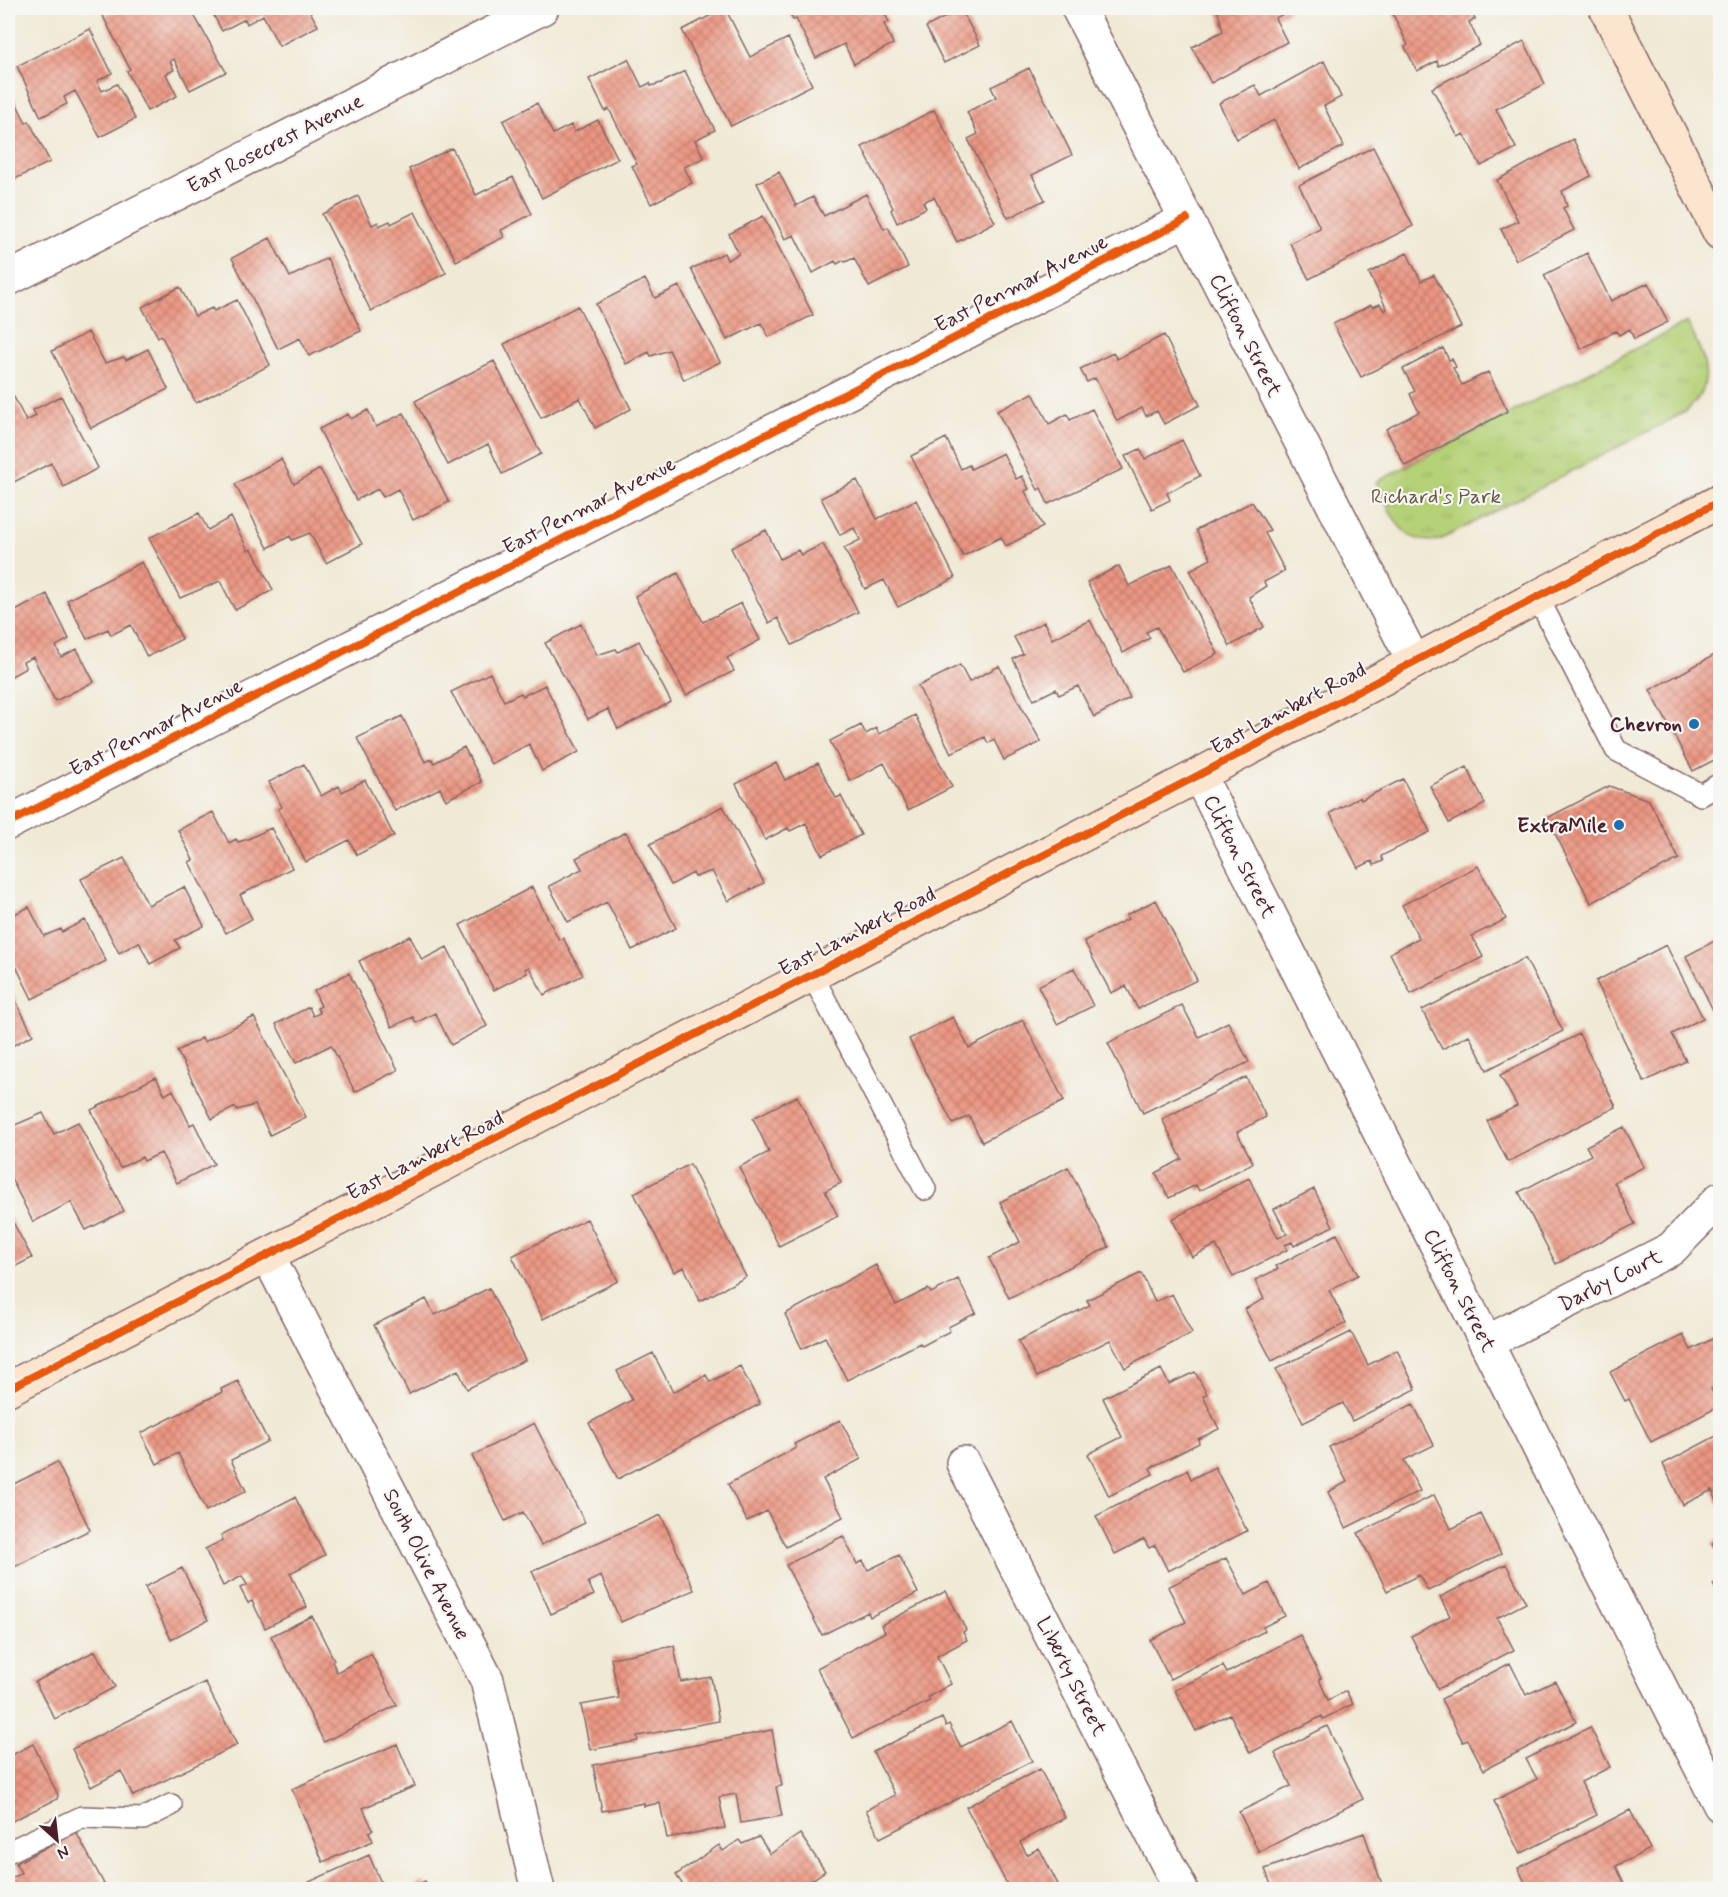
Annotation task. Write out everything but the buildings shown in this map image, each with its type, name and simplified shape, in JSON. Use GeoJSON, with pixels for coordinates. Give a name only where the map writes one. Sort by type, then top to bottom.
{"type":"FeatureCollection","features":[{"type":"Feature","properties":{"kind":"main road"},"geometry":{"type":"LineString","coordinates":[[1606,8],[1720,234]]}},
{"type":"Feature","properties":{"kind":"main road","name":"East Lambert Road"},"geometry":{"type":"LineString","coordinates":[[8,1389],[1199,775],[1720,501]]}},
{"type":"Feature","properties":{"kind":"street","name":"East Rosecrest Avenue"},"geometry":{"type":"LineString","coordinates":[[8,279],[542,8]]}},
{"type":"Feature","properties":{"kind":"street","name":"Clifton Street"},"geometry":{"type":"LineString","coordinates":[[1078,8],[1414,662]]}},
{"type":"Feature","properties":{"kind":"street","name":"East Penmar Avenue"},"geometry":{"type":"LineString","coordinates":[[8,823],[1187,219]]}},
{"type":"Feature","properties":{"kind":"street","name":"Clifton Street"},"geometry":{"type":"LineString","coordinates":[[1199,775],[1720,1805]]}},
{"type":"Feature","properties":{"kind":"street","name":"Darby Court"},"geometry":{"type":"LineString","coordinates":[[1487,1342],[1671,1249],[1720,1199]]}},
{"type":"Feature","properties":{"kind":"street","name":"South Olive Avenue"},"geometry":{"type":"LineString","coordinates":[[268,1256],[487,1680],[538,1890]]}},
{"type":"Feature","properties":{"kind":"street","name":"Liberty Street"},"geometry":{"type":"LineString","coordinates":[[963,1463],[1181,1890]]}},
{"type":"Feature","properties":{"kind":"lane"},"geometry":{"type":"LineString","coordinates":[[1537,596],[1616,750],[1701,795],[1720,784]]}},
{"type":"Feature","properties":{"kind":"lane"},"geometry":{"type":"LineString","coordinates":[[812,975],[926,1190]]}},
{"type":"Feature","properties":{"kind":"lane"},"geometry":{"type":"LineString","coordinates":[[8,1852],[82,1817],[143,1819],[171,1805]]}},
{"type":"Feature","properties":{"kind":"green space","name":"Richard's Park"},"geometry":{"type":"Polygon","coordinates":[[[1687,322],[1703,359],[1705,381],[1702,392],[1683,413],[1440,540],[1426,541],[1415,538],[1406,533],[1392,515],[1376,482],[1687,322]]]}},
{"type":"Feature","properties":{"kind":"cycle path"},"geometry":{"type":"LineString","coordinates":[[8,823],[1187,219]]}},
{"type":"Feature","properties":{"kind":"cycle path"},"geometry":{"type":"LineString","coordinates":[[8,1389],[1199,775],[1720,501]]}},
{"type":"Feature","properties":{"kind":"place","name":"Chevron"},"geometry":{"type":"Point","coordinates":[1694,724]}},
{"type":"Feature","properties":{"kind":"place","name":"ExtraMile"},"geometry":{"type":"Point","coordinates":[1619,825]}}]}
